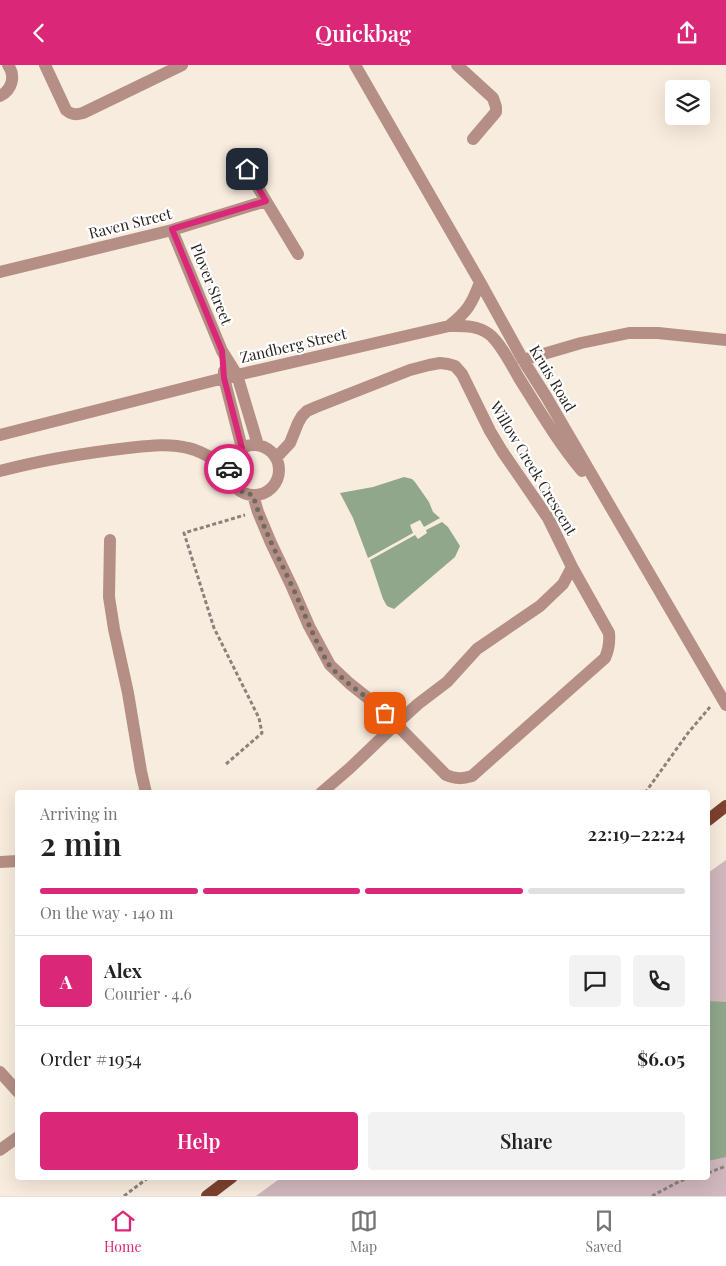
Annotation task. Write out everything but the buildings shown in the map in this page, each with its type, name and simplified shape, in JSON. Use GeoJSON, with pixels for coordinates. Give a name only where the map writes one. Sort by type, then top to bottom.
{"type":"FeatureCollection","features":[{"type":"Feature","properties":{"kind":"main road"},"geometry":{"type":"LineString","coordinates":[[710,818],[726,806]]}},
{"type":"Feature","properties":{"kind":"main road"},"geometry":{"type":"LineString","coordinates":[[207,1196],[228,1180]]}},
{"type":"Feature","properties":{"kind":"street"},"geometry":{"type":"LineString","coordinates":[[0,96],[9,89],[12,83],[12,75],[8,65]]}},
{"type":"Feature","properties":{"kind":"street"},"geometry":{"type":"LineString","coordinates":[[45,65],[66,110],[76,115],[182,65]]}},
{"type":"Feature","properties":{"kind":"street","name":"Kruis Road"},"geometry":{"type":"LineString","coordinates":[[355,65],[523,359],[723,700]]}},
{"type":"Feature","properties":{"kind":"street"},"geometry":{"type":"LineString","coordinates":[[457,65],[493,98],[496,107],[496,112],[473,139]]}},
{"type":"Feature","properties":{"kind":"street"},"geometry":{"type":"LineString","coordinates":[[247,169],[298,254]]}},
{"type":"Feature","properties":{"kind":"street","name":"Raven Street"},"geometry":{"type":"LineString","coordinates":[[0,272],[172,229],[266,201]]}},
{"type":"Feature","properties":{"kind":"street","name":"Plover Street"},"geometry":{"type":"LineString","coordinates":[[172,229],[231,377]]}},
{"type":"Feature","properties":{"kind":"street"},"geometry":{"type":"LineString","coordinates":[[449,327],[472,304],[480,282]]}},
{"type":"Feature","properties":{"kind":"street","name":"Zandberg Street"},"geometry":{"type":"LineString","coordinates":[[0,435],[231,377],[449,327],[476,327],[495,338],[545,420],[573,460],[605,499]]}},
{"type":"Feature","properties":{"kind":"street"},"geometry":{"type":"LineString","coordinates":[[523,359],[581,343],[629,333],[658,333],[726,340]]}},
{"type":"Feature","properties":{"kind":"street","name":"Willow Creek Crescent"},"geometry":{"type":"LineString","coordinates":[[276,458],[290,443],[298,423],[307,411],[410,369],[440,363],[448,363],[455,366],[462,374],[502,451],[548,518],[572,567],[609,633],[610,641],[605,658],[472,776],[464,779],[455,779],[446,775],[396,724]]}},
{"type":"Feature","properties":{"kind":"street"},"geometry":{"type":"LineString","coordinates":[[231,377],[258,445]]}},
{"type":"Feature","properties":{"kind":"street"},"geometry":{"type":"LineString","coordinates":[[231,377],[242,448]]}},
{"type":"Feature","properties":{"kind":"street"},"geometry":{"type":"LineString","coordinates":[[0,471],[93,452],[172,445],[200,452],[229,468]]}},
{"type":"Feature","properties":{"kind":"street"},"geometry":{"type":"LineString","coordinates":[[258,445],[269,450],[276,458],[279,472],[277,480],[267,491],[253,495],[244,493],[236,488],[230,480],[230,462],[234,453],[242,448],[258,445]]}},
{"type":"Feature","properties":{"kind":"street"},"geometry":{"type":"LineString","coordinates":[[253,495],[271,543],[322,654],[330,665],[349,683],[396,724]]}},
{"type":"Feature","properties":{"kind":"street"},"geometry":{"type":"LineString","coordinates":[[110,540],[109,597],[145,790]]}},
{"type":"Feature","properties":{"kind":"street"},"geometry":{"type":"LineString","coordinates":[[325,790],[418,704],[447,683],[486,641],[523,619],[540,606],[563,584],[572,567]]}},
{"type":"Feature","properties":{"kind":"street"},"geometry":{"type":"LineString","coordinates":[[0,862],[15,861]]}},
{"type":"Feature","properties":{"kind":"street"},"geometry":{"type":"LineString","coordinates":[[0,1072],[15,1089]]}},
{"type":"Feature","properties":{"kind":"street"},"geometry":{"type":"LineString","coordinates":[[0,1151],[15,1139]]}},
{"type":"Feature","properties":{"kind":"path"},"geometry":{"type":"LineString","coordinates":[[226,764],[262,733],[259,718],[214,628],[184,533],[258,512]]}},
{"type":"Feature","properties":{"kind":"path"},"geometry":{"type":"LineString","coordinates":[[647,790],[688,733],[723,700]]}},
{"type":"Feature","properties":{"kind":"path"},"geometry":{"type":"LineString","coordinates":[[710,1172],[726,1166]]}},
{"type":"Feature","properties":{"kind":"path"},"geometry":{"type":"LineString","coordinates":[[124,1196],[145,1180]]}},
{"type":"Feature","properties":{"kind":"path"},"geometry":{"type":"LineString","coordinates":[[652,1196],[683,1180]]}},
{"type":"Feature","properties":{"kind":"shaded area"},"geometry":{"type":"Polygon","coordinates":[[[404,477],[415,482],[429,502],[433,512],[440,518],[424,527],[420,520],[410,525],[413,533],[368,558],[353,518],[340,493],[373,487],[404,477]]]}},
{"type":"Feature","properties":{"kind":"shaded area"},"geometry":{"type":"Polygon","coordinates":[[[442,522],[448,527],[460,546],[455,557],[394,609],[387,606],[370,560],[415,535],[418,539],[427,533],[426,530],[442,522]]]}},
{"type":"Feature","properties":{"kind":"shaded area"},"geometry":{"type":"Polygon","coordinates":[[[726,860],[726,1196],[256,1196],[278,1180],[710,1180],[710,872],[726,860]]]}},
{"type":"Feature","properties":{"kind":"shaded area"},"geometry":{"type":"Polygon","coordinates":[[[710,1001],[726,1002],[726,1157],[710,1161],[710,1001]]]}},
{"type":"Feature","properties":{"kind":"way so far"},"geometry":{"type":"LineString","coordinates":[[229,469],[230,480],[236,488],[244,493],[253,495],[271,543],[322,654],[330,665],[349,683],[385,713]]}},
{"type":"Feature","properties":{"kind":"route"},"geometry":{"type":"LineString","coordinates":[[229,469],[234,453],[242,448],[224,378],[222,351],[172,229],[266,201],[247,169]]}}]}
